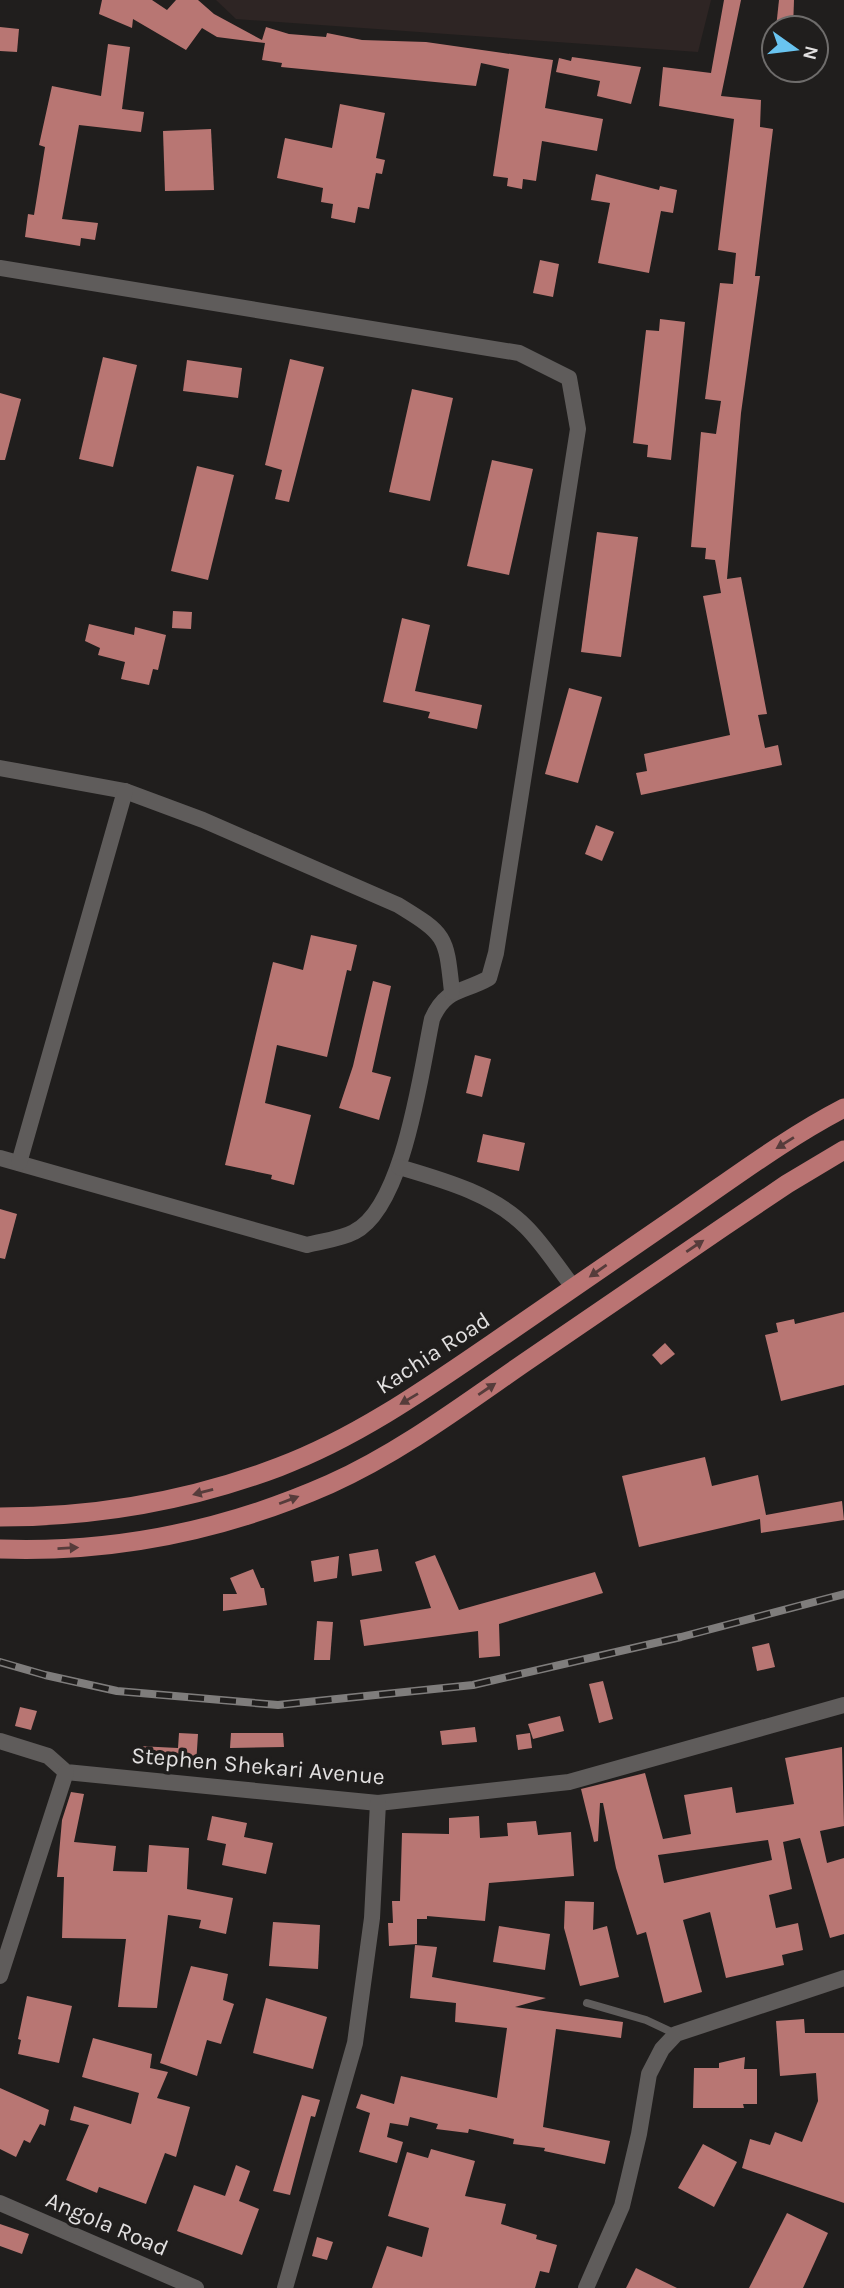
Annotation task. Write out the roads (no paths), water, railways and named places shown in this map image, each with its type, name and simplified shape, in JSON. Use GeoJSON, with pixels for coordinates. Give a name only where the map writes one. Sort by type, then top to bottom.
{"type":"FeatureCollection","features":[{"type":"Feature","properties":{"kind":"main road","name":"Kachia Road"},"geometry":{"type":"LineString","coordinates":[[0,1517],[104,1512],[160,1503],[281,1467],[364,1426],[421,1392],[766,1155],[844,1108]]}},
{"type":"Feature","properties":{"kind":"main road"},"geometry":{"type":"LineString","coordinates":[[0,1549],[101,1547],[166,1536],[230,1520],[332,1483],[446,1417],[777,1190],[844,1150]]}},
{"type":"Feature","properties":{"kind":"street"},"geometry":{"type":"LineString","coordinates":[[0,268],[519,352],[569,378],[578,429],[496,953],[489,978],[472,988],[452,992],[439,1002],[432,1019],[399,1167],[382,1204],[355,1232],[307,1245],[0,1158]]}},
{"type":"Feature","properties":{"kind":"street"},"geometry":{"type":"LineString","coordinates":[[0,768],[125,790],[216,825],[398,905],[428,923],[447,944],[452,992]]}},
{"type":"Feature","properties":{"kind":"street"},"geometry":{"type":"LineString","coordinates":[[19,1163],[125,790]]}},
{"type":"Feature","properties":{"kind":"street"},"geometry":{"type":"LineString","coordinates":[[399,1167],[451,1183],[508,1211],[527,1228],[574,1288]]}},
{"type":"Feature","properties":{"kind":"street","name":"Stephen Shekari Avenue"},"geometry":{"type":"LineString","coordinates":[[0,1741],[48,1756],[66,1772],[377,1803],[569,1782],[844,1705]]}},
{"type":"Feature","properties":{"kind":"street"},"geometry":{"type":"LineString","coordinates":[[0,1976],[66,1772]]}},
{"type":"Feature","properties":{"kind":"street"},"geometry":{"type":"LineString","coordinates":[[285,2288],[355,2043],[372,1919],[377,1803]]}},
{"type":"Feature","properties":{"kind":"street"},"geometry":{"type":"LineString","coordinates":[[586,2288],[622,2206],[639,2134],[649,2074],[662,2049],[676,2034],[844,1979]]}},
{"type":"Feature","properties":{"kind":"street","name":"Angola Road"},"geometry":{"type":"LineString","coordinates":[[0,2203],[197,2288]]}},
{"type":"Feature","properties":{"kind":"lane"},"geometry":{"type":"LineString","coordinates":[[587,2003],[646,2020],[676,2034]]}},
{"type":"Feature","properties":{"kind":"railway"},"geometry":{"type":"LineString","coordinates":[[0,1662],[117,1691],[278,1705],[473,1685],[681,1637],[844,1594]]}}]}
